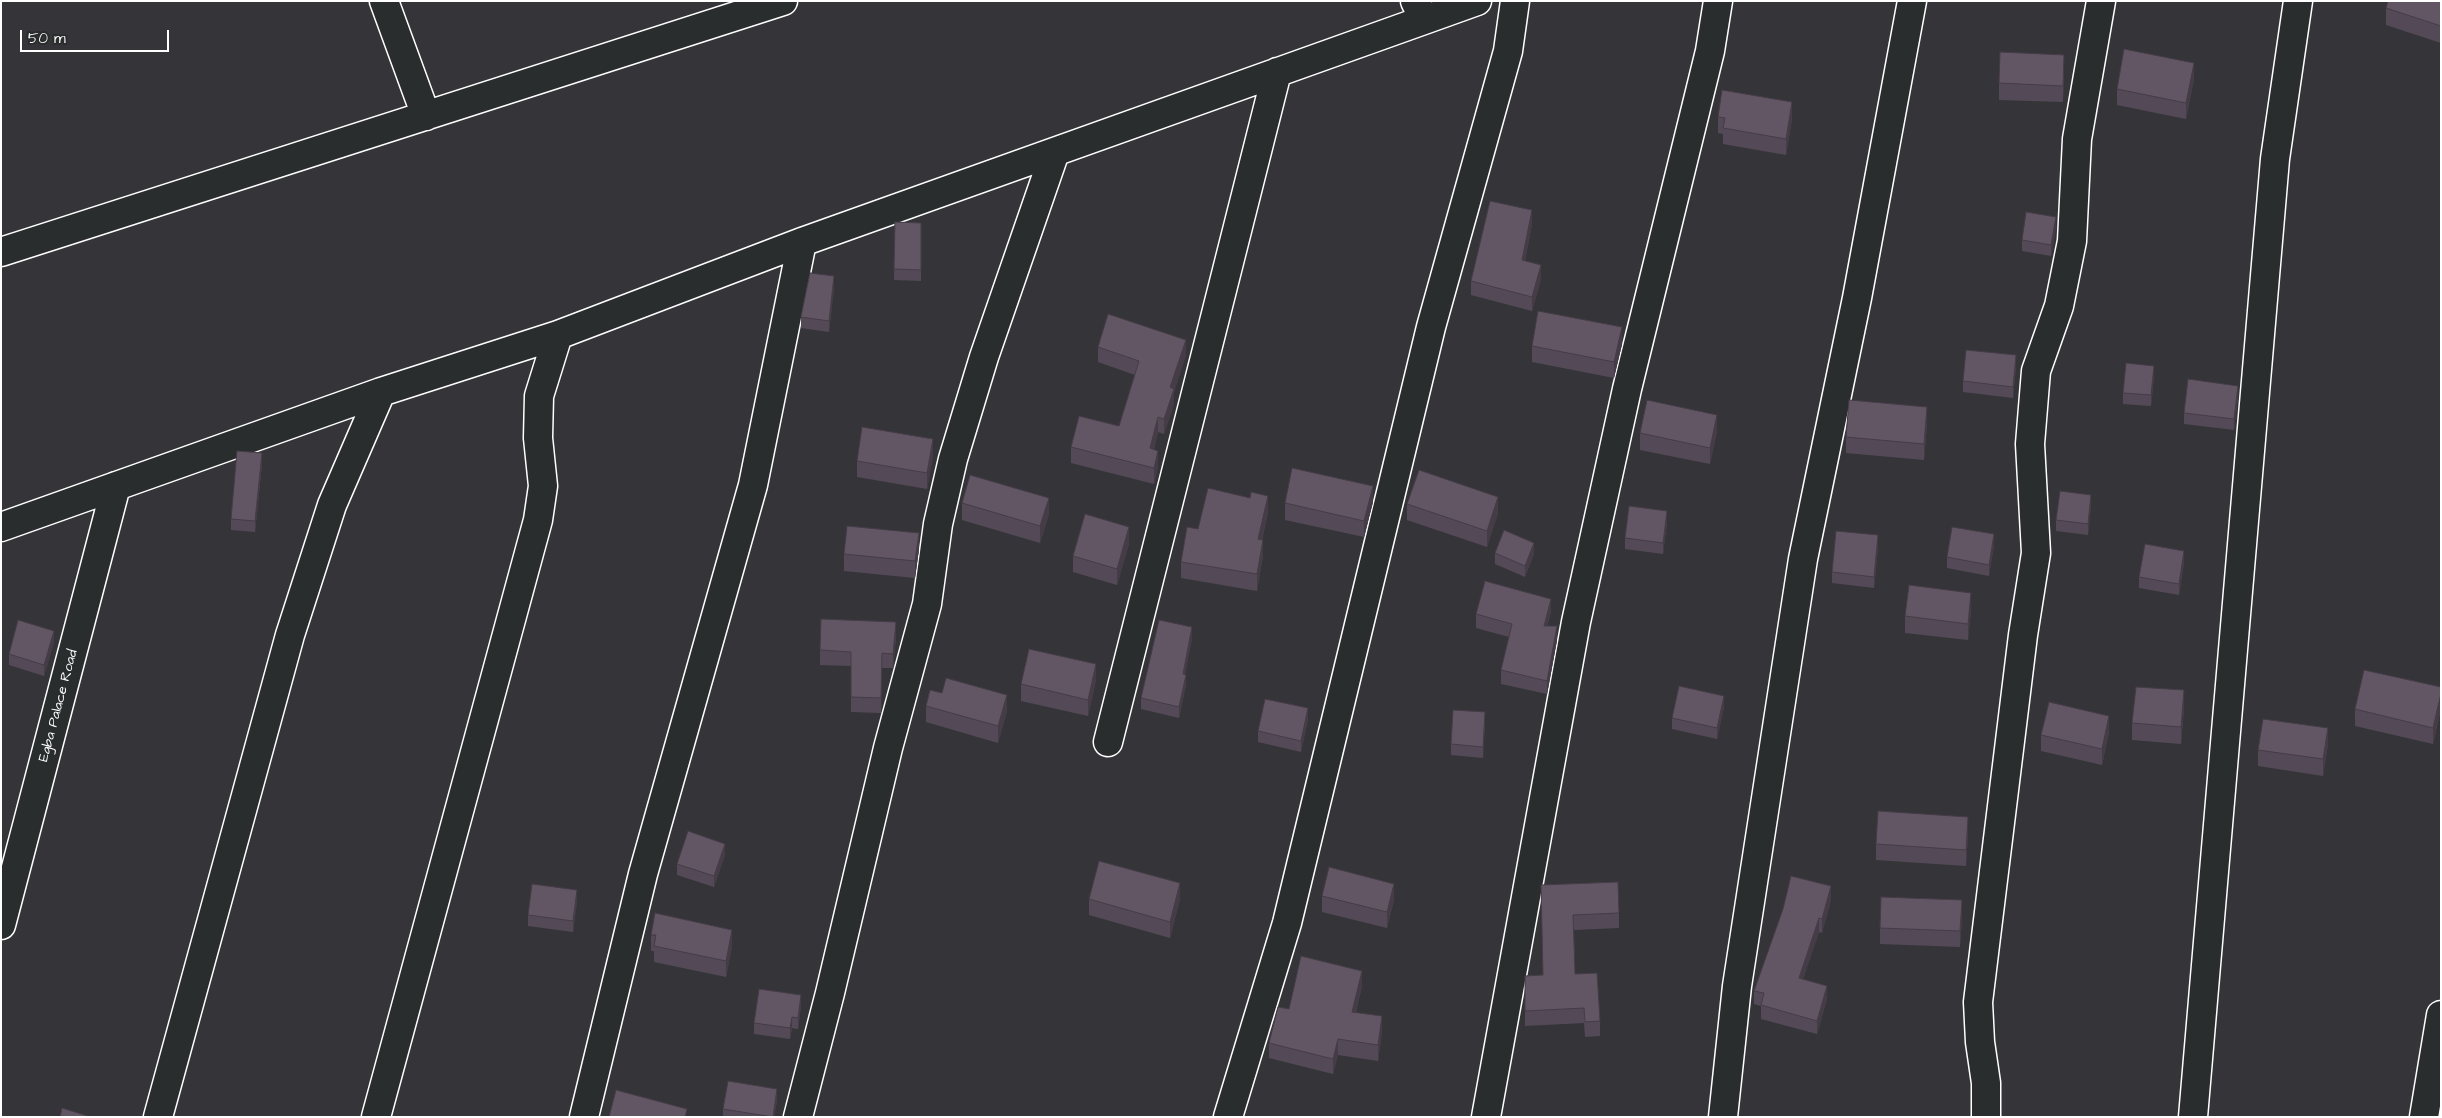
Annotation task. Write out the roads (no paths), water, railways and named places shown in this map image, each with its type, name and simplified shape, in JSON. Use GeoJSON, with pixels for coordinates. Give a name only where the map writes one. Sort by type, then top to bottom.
{"type":"FeatureCollection","features":[{"type":"Feature","properties":{"kind":"street"},"geometry":{"type":"LineString","coordinates":[[384,1],[426,116]]}},
{"type":"Feature","properties":{"kind":"street"},"geometry":{"type":"LineString","coordinates":[[1,252],[783,1]]}},
{"type":"Feature","properties":{"kind":"street"},"geometry":{"type":"LineString","coordinates":[[1,527],[381,392],[558,335],[802,242],[1278,72],[1420,11],[1477,1]]}},
{"type":"Feature","properties":{"kind":"street"},"geometry":{"type":"LineString","coordinates":[[1228,1117],[1287,923],[1431,327],[1508,51],[1515,1]]}},
{"type":"Feature","properties":{"kind":"street"},"geometry":{"type":"LineString","coordinates":[[1486,1117],[1576,622],[1627,389],[1710,51],[1718,1]]}},
{"type":"Feature","properties":{"kind":"street"},"geometry":{"type":"LineString","coordinates":[[1723,1117],[1736,986],[1803,559],[1857,298],[1912,1]]}},
{"type":"Feature","properties":{"kind":"street"},"geometry":{"type":"LineString","coordinates":[[1986,1117],[1986,1083],[1980,1042],[1978,1002],[2023,635],[2036,553],[2030,444],[2036,371],[2059,306],[2072,241],[2077,139],[2101,1]]}},
{"type":"Feature","properties":{"kind":"street"},"geometry":{"type":"LineString","coordinates":[[2193,1117],[2275,159],[2298,1]]}},
{"type":"Feature","properties":{"kind":"street"},"geometry":{"type":"LineString","coordinates":[[1108,742],[1278,72]]}},
{"type":"Feature","properties":{"kind":"street"},"geometry":{"type":"LineString","coordinates":[[798,1117],[830,993],[888,748],[927,604],[938,524],[952,459],[984,357],[1055,152]]}},
{"type":"Feature","properties":{"kind":"street"},"geometry":{"type":"LineString","coordinates":[[584,1117],[643,874],[753,485],[802,242]]}},
{"type":"Feature","properties":{"kind":"street"},"geometry":{"type":"LineString","coordinates":[[376,1117],[538,520],[543,486],[538,438],[539,396],[558,335]]}},
{"type":"Feature","properties":{"kind":"street"},"geometry":{"type":"LineString","coordinates":[[158,1117],[290,636],[332,505],[381,392]]}},
{"type":"Feature","properties":{"kind":"street","name":"Egba Palace Road"},"geometry":{"type":"LineString","coordinates":[[1,925],[116,486]]}},
{"type":"Feature","properties":{"kind":"street"},"geometry":{"type":"LineString","coordinates":[[2424,1117],[2441,1015]]}}]}
